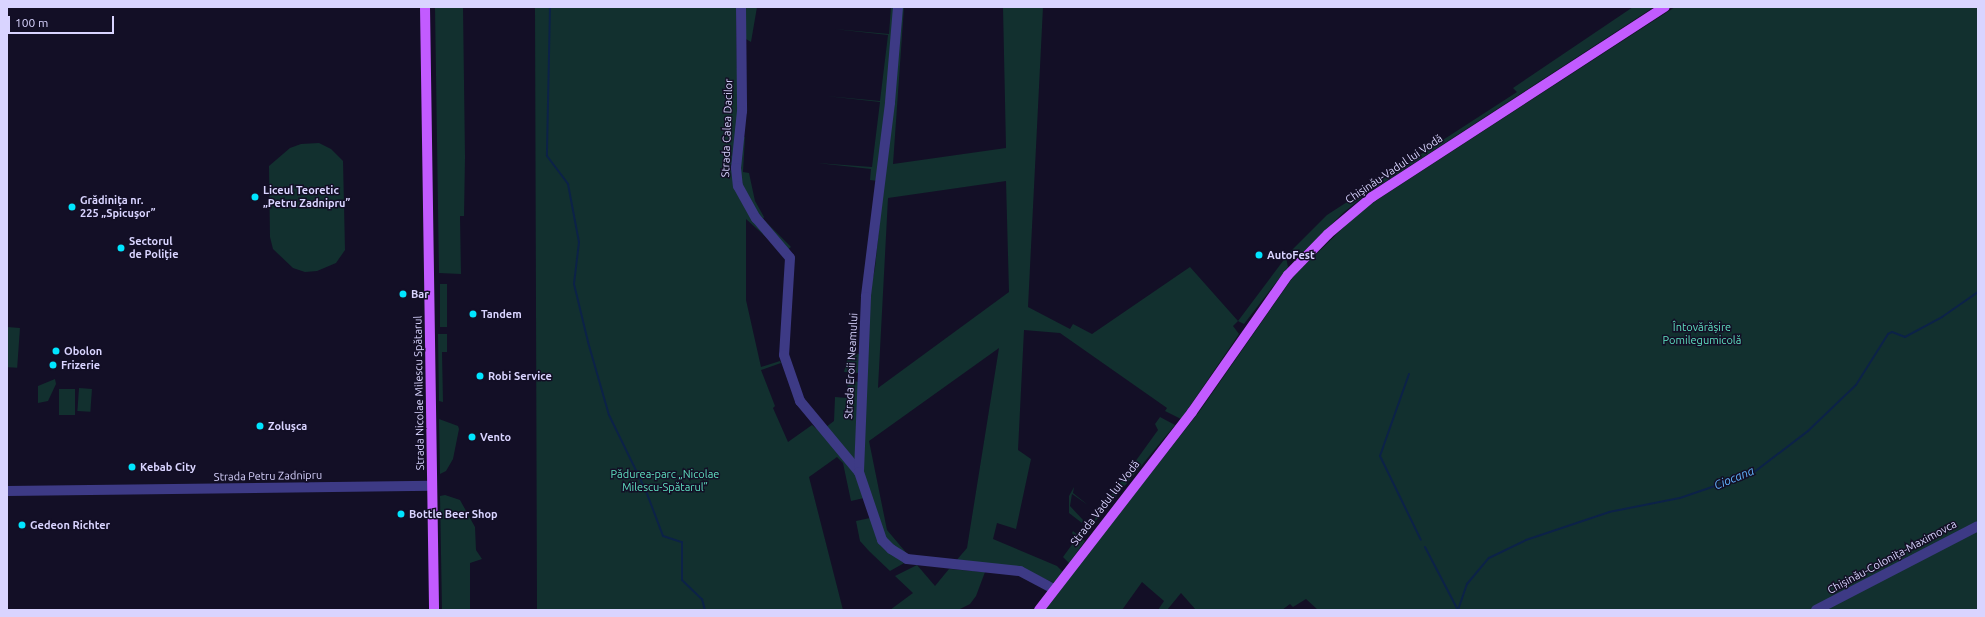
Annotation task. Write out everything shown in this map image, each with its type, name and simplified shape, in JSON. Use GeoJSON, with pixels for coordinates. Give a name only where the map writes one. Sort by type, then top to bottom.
{"type":"FeatureCollection","features":[{"type":"Feature","properties":{"kind":"main road","name":"Strada Nicolae Milescu Spătarul"},"geometry":{"type":"LineString","coordinates":[[425,7],[434,610]]}},
{"type":"Feature","properties":{"kind":"main road","name":"Chișinău-Vadul lui Vodă"},"geometry":{"type":"LineString","coordinates":[[1192,412],[1288,275],[1348,215],[1665,7]]}},
{"type":"Feature","properties":{"kind":"main road","name":"Strada Vadul lui Vodă"},"geometry":{"type":"LineString","coordinates":[[1039,610],[1192,412]]}},
{"type":"Feature","properties":{"kind":"street","name":"Strada Calea Dacilor"},"geometry":{"type":"LineString","coordinates":[[741,7],[742,111],[736,168],[738,186],[756,218],[790,258],[784,355],[800,401],[859,472]]}},
{"type":"Feature","properties":{"kind":"street","name":"Strada Eroii Neamului"},"geometry":{"type":"LineString","coordinates":[[898,7],[887,132],[866,304],[859,472],[882,540],[891,549],[907,559],[1020,572],[1054,589]]}},
{"type":"Feature","properties":{"kind":"street","name":"Strada Petru Zadnipru"},"geometry":{"type":"LineString","coordinates":[[7,491],[432,486]]}},
{"type":"Feature","properties":{"kind":"street","name":"Chișinău-Colonița-Maximovca"},"geometry":{"type":"LineString","coordinates":[[1816,610],[1978,526]]}},
{"type":"Feature","properties":{"kind":"green space"},"geometry":{"type":"Polygon","coordinates":[[[435,7],[463,7],[465,157],[464,216],[460,216],[461,274],[439,273],[435,7]]]}},
{"type":"Feature","properties":{"kind":"green space","name":"Pădurea-parc „Nicolae Milescu-Spătarul”"},"geometry":{"type":"Polygon","coordinates":[[[535,7],[736,7],[738,133],[734,170],[779,249],[746,219],[746,300],[761,367],[780,361],[781,363],[761,370],[775,406],[773,408],[788,442],[812,425],[831,441],[857,475],[864,498],[851,501],[843,463],[837,457],[809,477],[843,610],[537,610],[535,7]]]}},
{"type":"Feature","properties":{"kind":"green space"},"geometry":{"type":"Polygon","coordinates":[[[745,7],[757,7],[751,42],[746,39],[745,7]]]}},
{"type":"Feature","properties":{"kind":"green space"},"geometry":{"type":"Polygon","coordinates":[[[891,7],[896,7],[878,181],[870,180],[871,169],[817,163],[872,167],[880,102],[826,96],[880,101],[888,35],[834,29],[889,34],[891,7]]]}},
{"type":"Feature","properties":{"kind":"green space"},"geometry":{"type":"Polygon","coordinates":[[[901,7],[904,7],[893,164],[1006,148],[1003,7],[1043,7],[1028,307],[1070,329],[1073,324],[1092,334],[1190,267],[1238,321],[1233,326],[1239,334],[1181,419],[1165,411],[1167,408],[1060,333],[1024,330],[1018,450],[1031,459],[1016,529],[997,523],[993,539],[1057,566],[1063,572],[1054,583],[1030,572],[955,562],[967,548],[999,348],[869,441],[887,530],[909,556],[887,542],[863,476],[869,297],[875,268],[901,7]],[[1006,181],[888,198],[878,388],[1009,292],[1006,181]]]}},
{"type":"Feature","properties":{"kind":"green space"},"geometry":{"type":"Polygon","coordinates":[[[1633,7],[1654,7],[1368,193],[1344,212],[1301,254],[1290,252],[1327,215],[1517,92],[1513,88],[1633,7]]]}},
{"type":"Feature","properties":{"kind":"green space","name":"Întovărășire Pomilegumicolă"},"geometry":{"type":"Polygon","coordinates":[[[1675,7],[1978,7],[1978,522],[1810,610],[1318,610],[1306,599],[1293,607],[1290,604],[1282,610],[1196,610],[1181,593],[1167,610],[1158,610],[1164,601],[1142,582],[1122,610],[1043,610],[1199,412],[1293,277],[1349,222],[1371,204],[1675,7]]]}},
{"type":"Feature","properties":{"kind":"green space"},"geometry":{"type":"Polygon","coordinates":[[[745,137],[743,172],[749,173],[755,201],[764,217],[763,219],[791,247],[787,250],[761,222],[739,178],[742,138],[745,137]]]}},
{"type":"Feature","properties":{"kind":"green space"},"geometry":{"type":"Polygon","coordinates":[[[319,143],[331,149],[343,161],[345,250],[336,263],[317,271],[305,272],[293,268],[273,249],[270,237],[269,166],[290,148],[301,144],[319,143]]]}},
{"type":"Feature","properties":{"kind":"green space"},"geometry":{"type":"Polygon","coordinates":[[[1286,257],[1288,267],[1244,324],[1238,321],[1286,257]]]}},
{"type":"Feature","properties":{"kind":"green space"},"geometry":{"type":"Polygon","coordinates":[[[440,284],[447,284],[447,327],[440,327],[440,284]]]}},
{"type":"Feature","properties":{"kind":"green space"},"geometry":{"type":"Polygon","coordinates":[[[7,327],[20,328],[17,368],[7,367],[7,327]]]}},
{"type":"Feature","properties":{"kind":"green space"},"geometry":{"type":"Polygon","coordinates":[[[438,334],[447,334],[447,352],[442,352],[443,402],[439,401],[438,334]]]}},
{"type":"Feature","properties":{"kind":"green space"},"geometry":{"type":"Polygon","coordinates":[[[849,353],[859,353],[859,373],[844,372],[849,353]]]}},
{"type":"Feature","properties":{"kind":"green space"},"geometry":{"type":"Polygon","coordinates":[[[55,379],[56,384],[48,401],[38,403],[38,386],[55,379]]]}},
{"type":"Feature","properties":{"kind":"green space"},"geometry":{"type":"Polygon","coordinates":[[[848,380],[859,382],[856,464],[826,427],[834,421],[835,397],[847,398],[848,380]]]}},
{"type":"Feature","properties":{"kind":"green space"},"geometry":{"type":"Polygon","coordinates":[[[79,388],[92,389],[90,412],[77,411],[79,388]]]}},
{"type":"Feature","properties":{"kind":"green space"},"geometry":{"type":"Polygon","coordinates":[[[59,389],[75,389],[75,415],[59,415],[59,389]]]}},
{"type":"Feature","properties":{"kind":"green space"},"geometry":{"type":"Polygon","coordinates":[[[1160,417],[1175,425],[1094,523],[1096,516],[1158,430],[1155,424],[1160,417]]]}},
{"type":"Feature","properties":{"kind":"green space"},"geometry":{"type":"Polygon","coordinates":[[[439,419],[458,426],[459,429],[453,459],[446,471],[440,474],[439,419]]]}},
{"type":"Feature","properties":{"kind":"green space"},"geometry":{"type":"Polygon","coordinates":[[[1074,487],[1073,493],[1088,505],[1072,494],[1070,506],[1083,520],[1082,523],[1069,513],[1069,496],[1074,487]]]}},
{"type":"Feature","properties":{"kind":"green space"},"geometry":{"type":"Polygon","coordinates":[[[445,495],[460,500],[475,527],[476,550],[482,559],[470,563],[470,610],[442,610],[440,496],[445,495]]]}},
{"type":"Feature","properties":{"kind":"green space"},"geometry":{"type":"Polygon","coordinates":[[[870,518],[906,562],[890,571],[860,541],[856,521],[870,518]]]}},
{"type":"Feature","properties":{"kind":"green space"},"geometry":{"type":"Polygon","coordinates":[[[1978,529],[1978,610],[1824,610],[1978,529]]]}},
{"type":"Feature","properties":{"kind":"green space"},"geometry":{"type":"Polygon","coordinates":[[[1073,531],[1085,541],[1069,563],[1063,557],[1076,539],[1072,533],[1073,531]]]}},
{"type":"Feature","properties":{"kind":"green space"},"geometry":{"type":"Polygon","coordinates":[[[917,565],[935,586],[949,569],[985,572],[976,596],[970,604],[958,610],[890,610],[913,593],[895,576],[917,565]]]}},
{"type":"Feature","properties":{"kind":"waterway"},"geometry":{"type":"LineString","coordinates":[[550,7],[547,156],[568,184],[579,242],[574,284],[588,342],[609,415],[646,491],[663,536],[682,542],[682,580],[702,599],[705,610]]}},
{"type":"Feature","properties":{"kind":"waterway","name":"Ciocana"},"geometry":{"type":"LineString","coordinates":[[1458,610],[1467,584],[1489,558],[1526,540],[1609,512],[1680,498],[1753,473],[1808,431],[1856,385],[1888,334],[1892,332],[1905,337],[1942,317],[1978,292]]}},
{"type":"Feature","properties":{"kind":"waterway"},"geometry":{"type":"LineString","coordinates":[[1409,374],[1380,456],[1421,540]]}},
{"type":"Feature","properties":{"kind":"waterway"},"geometry":{"type":"LineString","coordinates":[[1425,547],[1458,610]]}},
{"type":"Feature","properties":{"kind":"place","name":"Liceul Teoretic „Petru Zadnipru”"},"geometry":{"type":"Point","coordinates":[255,197]}},
{"type":"Feature","properties":{"kind":"place","name":"Grădinița nr. 225 „Spicușor”"},"geometry":{"type":"Point","coordinates":[72,207]}},
{"type":"Feature","properties":{"kind":"place","name":"Sectorul de Poliție"},"geometry":{"type":"Point","coordinates":[121,248]}},
{"type":"Feature","properties":{"kind":"place","name":"AutoFest"},"geometry":{"type":"Point","coordinates":[1259,255]}},
{"type":"Feature","properties":{"kind":"place","name":"Bar"},"geometry":{"type":"Point","coordinates":[403,294]}},
{"type":"Feature","properties":{"kind":"place","name":"Tandem"},"geometry":{"type":"Point","coordinates":[473,314]}},
{"type":"Feature","properties":{"kind":"place","name":"Obolon"},"geometry":{"type":"Point","coordinates":[56,351]}},
{"type":"Feature","properties":{"kind":"place","name":"Frizerie"},"geometry":{"type":"Point","coordinates":[53,365]}},
{"type":"Feature","properties":{"kind":"place","name":"Robi Service"},"geometry":{"type":"Point","coordinates":[480,376]}},
{"type":"Feature","properties":{"kind":"place","name":"Zolușca"},"geometry":{"type":"Point","coordinates":[260,426]}},
{"type":"Feature","properties":{"kind":"place","name":"Vento"},"geometry":{"type":"Point","coordinates":[472,437]}},
{"type":"Feature","properties":{"kind":"place","name":"Kebab City"},"geometry":{"type":"Point","coordinates":[132,467]}},
{"type":"Feature","properties":{"kind":"place","name":"Bottle Beer Shop"},"geometry":{"type":"Point","coordinates":[401,514]}},
{"type":"Feature","properties":{"kind":"place","name":"Gedeon Richter"},"geometry":{"type":"Point","coordinates":[22,525]}}]}
